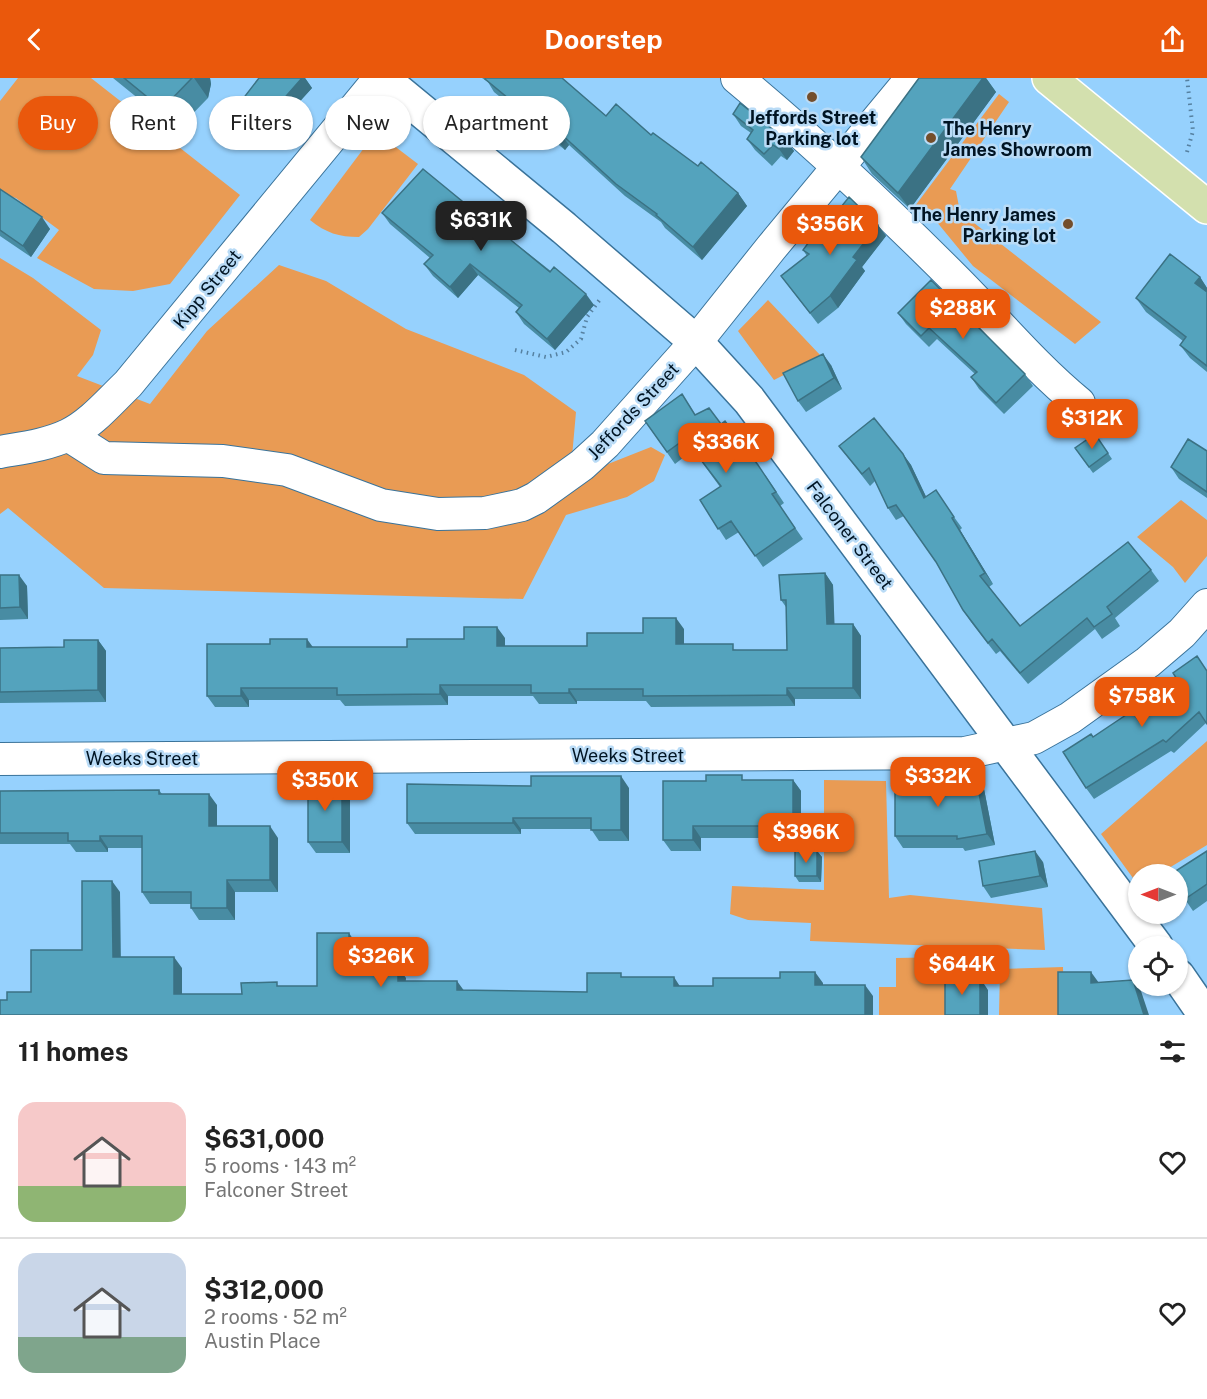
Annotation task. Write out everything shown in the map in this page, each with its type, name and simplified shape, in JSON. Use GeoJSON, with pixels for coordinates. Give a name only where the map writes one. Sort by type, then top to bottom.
{"type":"FeatureCollection","features":[{"type":"Feature","properties":{"kind":"main road"},"geometry":{"type":"LineString","coordinates":[[1049,78],[1207,207]]}},
{"type":"Feature","properties":{"kind":"street","name":"Falconer Street"},"geometry":{"type":"LineString","coordinates":[[381,78],[696,342],[749,400],[1148,936]]}},
{"type":"Feature","properties":{"kind":"street","name":"Kipp Street"},"geometry":{"type":"LineString","coordinates":[[0,452],[28,447],[68,435],[90,420],[128,384],[381,78]]}},
{"type":"Feature","properties":{"kind":"street"},"geometry":{"type":"LineString","coordinates":[[737,78],[837,167],[955,279],[1049,378],[1079,403]]}},
{"type":"Feature","properties":{"kind":"street","name":"Jeffords Street"},"geometry":{"type":"LineString","coordinates":[[68,435],[104,458],[223,460],[287,470],[381,505],[438,514],[493,512],[536,498],[582,465],[605,444],[696,342],[912,78]]}},
{"type":"Feature","properties":{"kind":"street","name":"Weeks Street"},"geometry":{"type":"LineString","coordinates":[[0,759],[966,753],[1034,738],[1107,693],[1182,633],[1207,605]]}},
{"type":"Feature","properties":{"kind":"street"},"geometry":{"type":"LineString","coordinates":[[1188,990],[1205,1015]]}},
{"type":"Feature","properties":{"kind":"path"},"geometry":{"type":"LineString","coordinates":[[1186,152],[1192,131],[1187,78]]}},
{"type":"Feature","properties":{"kind":"path"},"geometry":{"type":"LineString","coordinates":[[515,350],[546,357],[566,352],[581,339],[587,317],[603,296]]}},
{"type":"Feature","properties":{"kind":"shaded area"},"geometry":{"type":"Polygon","coordinates":[[[18,78],[91,78],[114,96],[110,96],[110,150],[183,150],[240,195],[170,284],[133,291],[94,289],[37,258],[59,230],[16,198],[0,194],[0,101],[18,78]]]}},
{"type":"Feature","properties":{"kind":"shaded area"},"geometry":{"type":"Polygon","coordinates":[[[999,94],[1009,102],[950,189],[956,191],[960,212],[1101,322],[1075,344],[973,266],[936,221],[915,206],[999,94]]]}},
{"type":"Feature","properties":{"kind":"shaded area"},"geometry":{"type":"Polygon","coordinates":[[[362,150],[400,150],[418,164],[368,229],[359,237],[327,231],[310,220],[362,150]]]}},
{"type":"Feature","properties":{"kind":"shaded area"},"geometry":{"type":"Polygon","coordinates":[[[0,258],[33,278],[101,330],[93,355],[77,376],[150,404],[207,331],[279,265],[326,281],[406,329],[524,375],[576,412],[570,479],[651,447],[665,455],[654,481],[627,497],[566,515],[523,599],[104,588],[8,508],[0,514],[0,258]]]}},
{"type":"Feature","properties":{"kind":"shaded area"},"geometry":{"type":"Polygon","coordinates":[[[768,300],[821,356],[774,380],[738,331],[768,300]]]}},
{"type":"Feature","properties":{"kind":"shaded area"},"geometry":{"type":"Polygon","coordinates":[[[1181,500],[1207,520],[1207,556],[1185,583],[1173,567],[1137,537],[1181,500]]]}},
{"type":"Feature","properties":{"kind":"shaded area"},"geometry":{"type":"Polygon","coordinates":[[[1207,741],[1207,845],[1176,864],[1128,864],[1128,871],[1101,834],[1207,741]]]}},
{"type":"Feature","properties":{"kind":"shaded area"},"geometry":{"type":"Polygon","coordinates":[[[824,780],[886,781],[889,898],[910,895],[1042,908],[1045,950],[810,941],[811,923],[748,920],[730,914],[732,886],[824,890],[824,780]]]}},
{"type":"Feature","properties":{"kind":"shaded area"},"geometry":{"type":"Polygon","coordinates":[[[949,957],[946,1015],[879,1015],[879,987],[896,987],[896,958],[949,957]]]}},
{"type":"Feature","properties":{"kind":"shaded area"},"geometry":{"type":"Polygon","coordinates":[[[1063,967],[1064,1015],[999,1015],[1000,969],[1063,967]]]}},
{"type":"Feature","properties":{"kind":"building"},"geometry":{"type":"Polygon","coordinates":[[[124,78],[192,78],[175,96],[146,96],[124,78]]]}},
{"type":"Feature","properties":{"kind":"building"},"geometry":{"type":"Polygon","coordinates":[[[259,78],[302,78],[286,96],[245,96],[259,78]]]}},
{"type":"Feature","properties":{"kind":"building"},"geometry":{"type":"Polygon","coordinates":[[[562,78],[606,116],[616,104],[651,135],[653,133],[698,166],[701,162],[738,193],[693,247],[657,214],[616,184],[570,142],[570,96],[505,96],[485,79],[562,78]]]}},
{"type":"Feature","properties":{"kind":"building"},"geometry":{"type":"Polygon","coordinates":[[[919,78],[983,78],[898,193],[861,157],[919,78]]]}},
{"type":"Feature","properties":{"kind":"building"},"geometry":{"type":"Polygon","coordinates":[[[740,103],[786,140],[779,149],[773,145],[764,154],[747,139],[753,130],[733,114],[740,103]]]}},
{"type":"Feature","properties":{"kind":"building"},"geometry":{"type":"Polygon","coordinates":[[[423,169],[473,210],[478,205],[512,241],[550,272],[554,267],[586,294],[547,339],[516,312],[522,305],[470,264],[450,287],[424,264],[433,255],[382,213],[423,169]]]}},
{"type":"Feature","properties":{"kind":"building"},"geometry":{"type":"Polygon","coordinates":[[[0,189],[42,217],[23,246],[0,230],[0,189]]]}},
{"type":"Feature","properties":{"kind":"building"},"geometry":{"type":"Polygon","coordinates":[[[849,197],[878,225],[853,257],[857,260],[830,296],[810,313],[781,276],[809,254],[803,250],[817,231],[820,233],[849,197]]]}},
{"type":"Feature","properties":{"kind":"building"},"geometry":{"type":"Polygon","coordinates":[[[1170,254],[1200,277],[1195,283],[1207,292],[1207,366],[1180,345],[1186,337],[1136,298],[1170,254]]]}},
{"type":"Feature","properties":{"kind":"building"},"geometry":{"type":"Polygon","coordinates":[[[931,280],[1025,374],[996,403],[971,377],[977,372],[929,328],[921,336],[898,313],[931,280]]]}},
{"type":"Feature","properties":{"kind":"building"},"geometry":{"type":"Polygon","coordinates":[[[823,354],[834,378],[798,401],[783,373],[823,354]]]}},
{"type":"Feature","properties":{"kind":"building"},"geometry":{"type":"Polygon","coordinates":[[[682,394],[695,415],[709,408],[721,424],[725,421],[776,492],[772,494],[795,528],[755,556],[731,521],[718,529],[700,500],[721,486],[685,439],[667,452],[645,421],[682,394]]]}},
{"type":"Feature","properties":{"kind":"building"},"geometry":{"type":"Polygon","coordinates":[[[874,418],[903,454],[924,498],[936,490],[985,573],[980,576],[1020,626],[1128,542],[1151,570],[1107,607],[1112,614],[1094,627],[1087,618],[1020,673],[992,639],[988,643],[963,610],[936,562],[896,505],[888,508],[869,468],[862,474],[839,446],[874,418]]]}},
{"type":"Feature","properties":{"kind":"building"},"geometry":{"type":"Polygon","coordinates":[[[1095,434],[1108,453],[1089,467],[1075,448],[1095,434]]]}},
{"type":"Feature","properties":{"kind":"building"},"geometry":{"type":"Polygon","coordinates":[[[1188,439],[1207,451],[1207,492],[1171,467],[1188,439]]]}},
{"type":"Feature","properties":{"kind":"building"},"geometry":{"type":"Polygon","coordinates":[[[825,573],[827,624],[853,624],[853,688],[787,688],[787,695],[643,696],[643,689],[569,689],[569,693],[531,693],[531,685],[440,685],[440,694],[337,695],[337,688],[241,688],[241,696],[207,696],[207,644],[270,644],[270,639],[307,639],[307,647],[407,647],[407,639],[464,639],[464,627],[497,627],[497,646],[587,646],[587,633],[643,633],[643,618],[676,618],[676,644],[733,644],[733,650],[787,650],[786,600],[781,600],[779,575],[825,573]]]}},
{"type":"Feature","properties":{"kind":"building"},"geometry":{"type":"Polygon","coordinates":[[[0,575],[19,575],[20,607],[0,608],[0,575]]]}},
{"type":"Feature","properties":{"kind":"building"},"geometry":{"type":"Polygon","coordinates":[[[64,640],[98,640],[98,690],[0,692],[0,648],[64,647],[64,640]]]}},
{"type":"Feature","properties":{"kind":"building"},"geometry":{"type":"Polygon","coordinates":[[[1197,656],[1207,671],[1207,724],[1199,712],[1166,742],[1163,740],[1086,788],[1063,752],[1091,734],[1093,737],[1132,711],[1139,721],[1180,684],[1173,673],[1197,656]]]}},
{"type":"Feature","properties":{"kind":"building"},"geometry":{"type":"Polygon","coordinates":[[[706,775],[742,775],[742,780],[793,780],[793,830],[764,830],[764,826],[693,826],[693,840],[663,840],[663,781],[706,781],[706,775]]]}},
{"type":"Feature","properties":{"kind":"building"},"geometry":{"type":"Polygon","coordinates":[[[531,776],[621,776],[621,830],[591,830],[591,818],[513,818],[513,823],[407,823],[407,784],[531,786],[531,776]]]}},
{"type":"Feature","properties":{"kind":"building"},"geometry":{"type":"Polygon","coordinates":[[[895,776],[930,776],[930,786],[976,778],[987,834],[957,839],[957,836],[895,836],[895,776]]]}},
{"type":"Feature","properties":{"kind":"building"},"geometry":{"type":"Polygon","coordinates":[[[308,781],[342,781],[342,842],[308,842],[308,781]]]}},
{"type":"Feature","properties":{"kind":"building"},"geometry":{"type":"Polygon","coordinates":[[[159,790],[159,794],[209,794],[209,826],[270,826],[270,880],[227,880],[227,908],[191,908],[191,892],[142,892],[142,836],[100,836],[100,841],[68,841],[68,833],[0,833],[0,791],[159,790]]]}},
{"type":"Feature","properties":{"kind":"building"},"geometry":{"type":"Polygon","coordinates":[[[795,851],[817,851],[817,876],[795,876],[795,851]]]}},
{"type":"Feature","properties":{"kind":"building"},"geometry":{"type":"Polygon","coordinates":[[[1035,851],[1040,876],[983,886],[979,861],[1035,851]]]}},
{"type":"Feature","properties":{"kind":"building"},"geometry":{"type":"Polygon","coordinates":[[[1207,851],[1207,884],[1188,897],[1188,864],[1207,851]]]}},
{"type":"Feature","properties":{"kind":"building"},"geometry":{"type":"Polygon","coordinates":[[[82,881],[112,881],[113,957],[174,957],[174,994],[242,994],[241,983],[277,982],[277,986],[317,986],[317,933],[349,933],[349,967],[398,967],[398,981],[457,981],[457,990],[587,992],[587,973],[621,973],[621,977],[674,977],[674,986],[713,986],[713,978],[780,978],[780,972],[815,972],[815,985],[865,985],[865,1015],[0,1015],[0,1000],[7,1000],[7,992],[31,992],[31,950],[82,950],[82,881]]]}},
{"type":"Feature","properties":{"kind":"building"},"geometry":{"type":"Polygon","coordinates":[[[1058,972],[1091,972],[1091,983],[1128,980],[1128,996],[1138,996],[1144,1015],[1058,1015],[1058,972]]]}},
{"type":"Feature","properties":{"kind":"building"},"geometry":{"type":"Polygon","coordinates":[[[945,978],[980,978],[980,1015],[945,1015],[945,978]]]}},
{"type":"Feature","properties":{"kind":"place","name":"Jeffords Street Parking lot"},"geometry":{"type":"Point","coordinates":[812,97]}},
{"type":"Feature","properties":{"kind":"place","name":"The Henry James Showroom"},"geometry":{"type":"Point","coordinates":[931,138]}},
{"type":"Feature","properties":{"kind":"place","name":"The Henry James Parking lot"},"geometry":{"type":"Point","coordinates":[1068,224]}}]}
